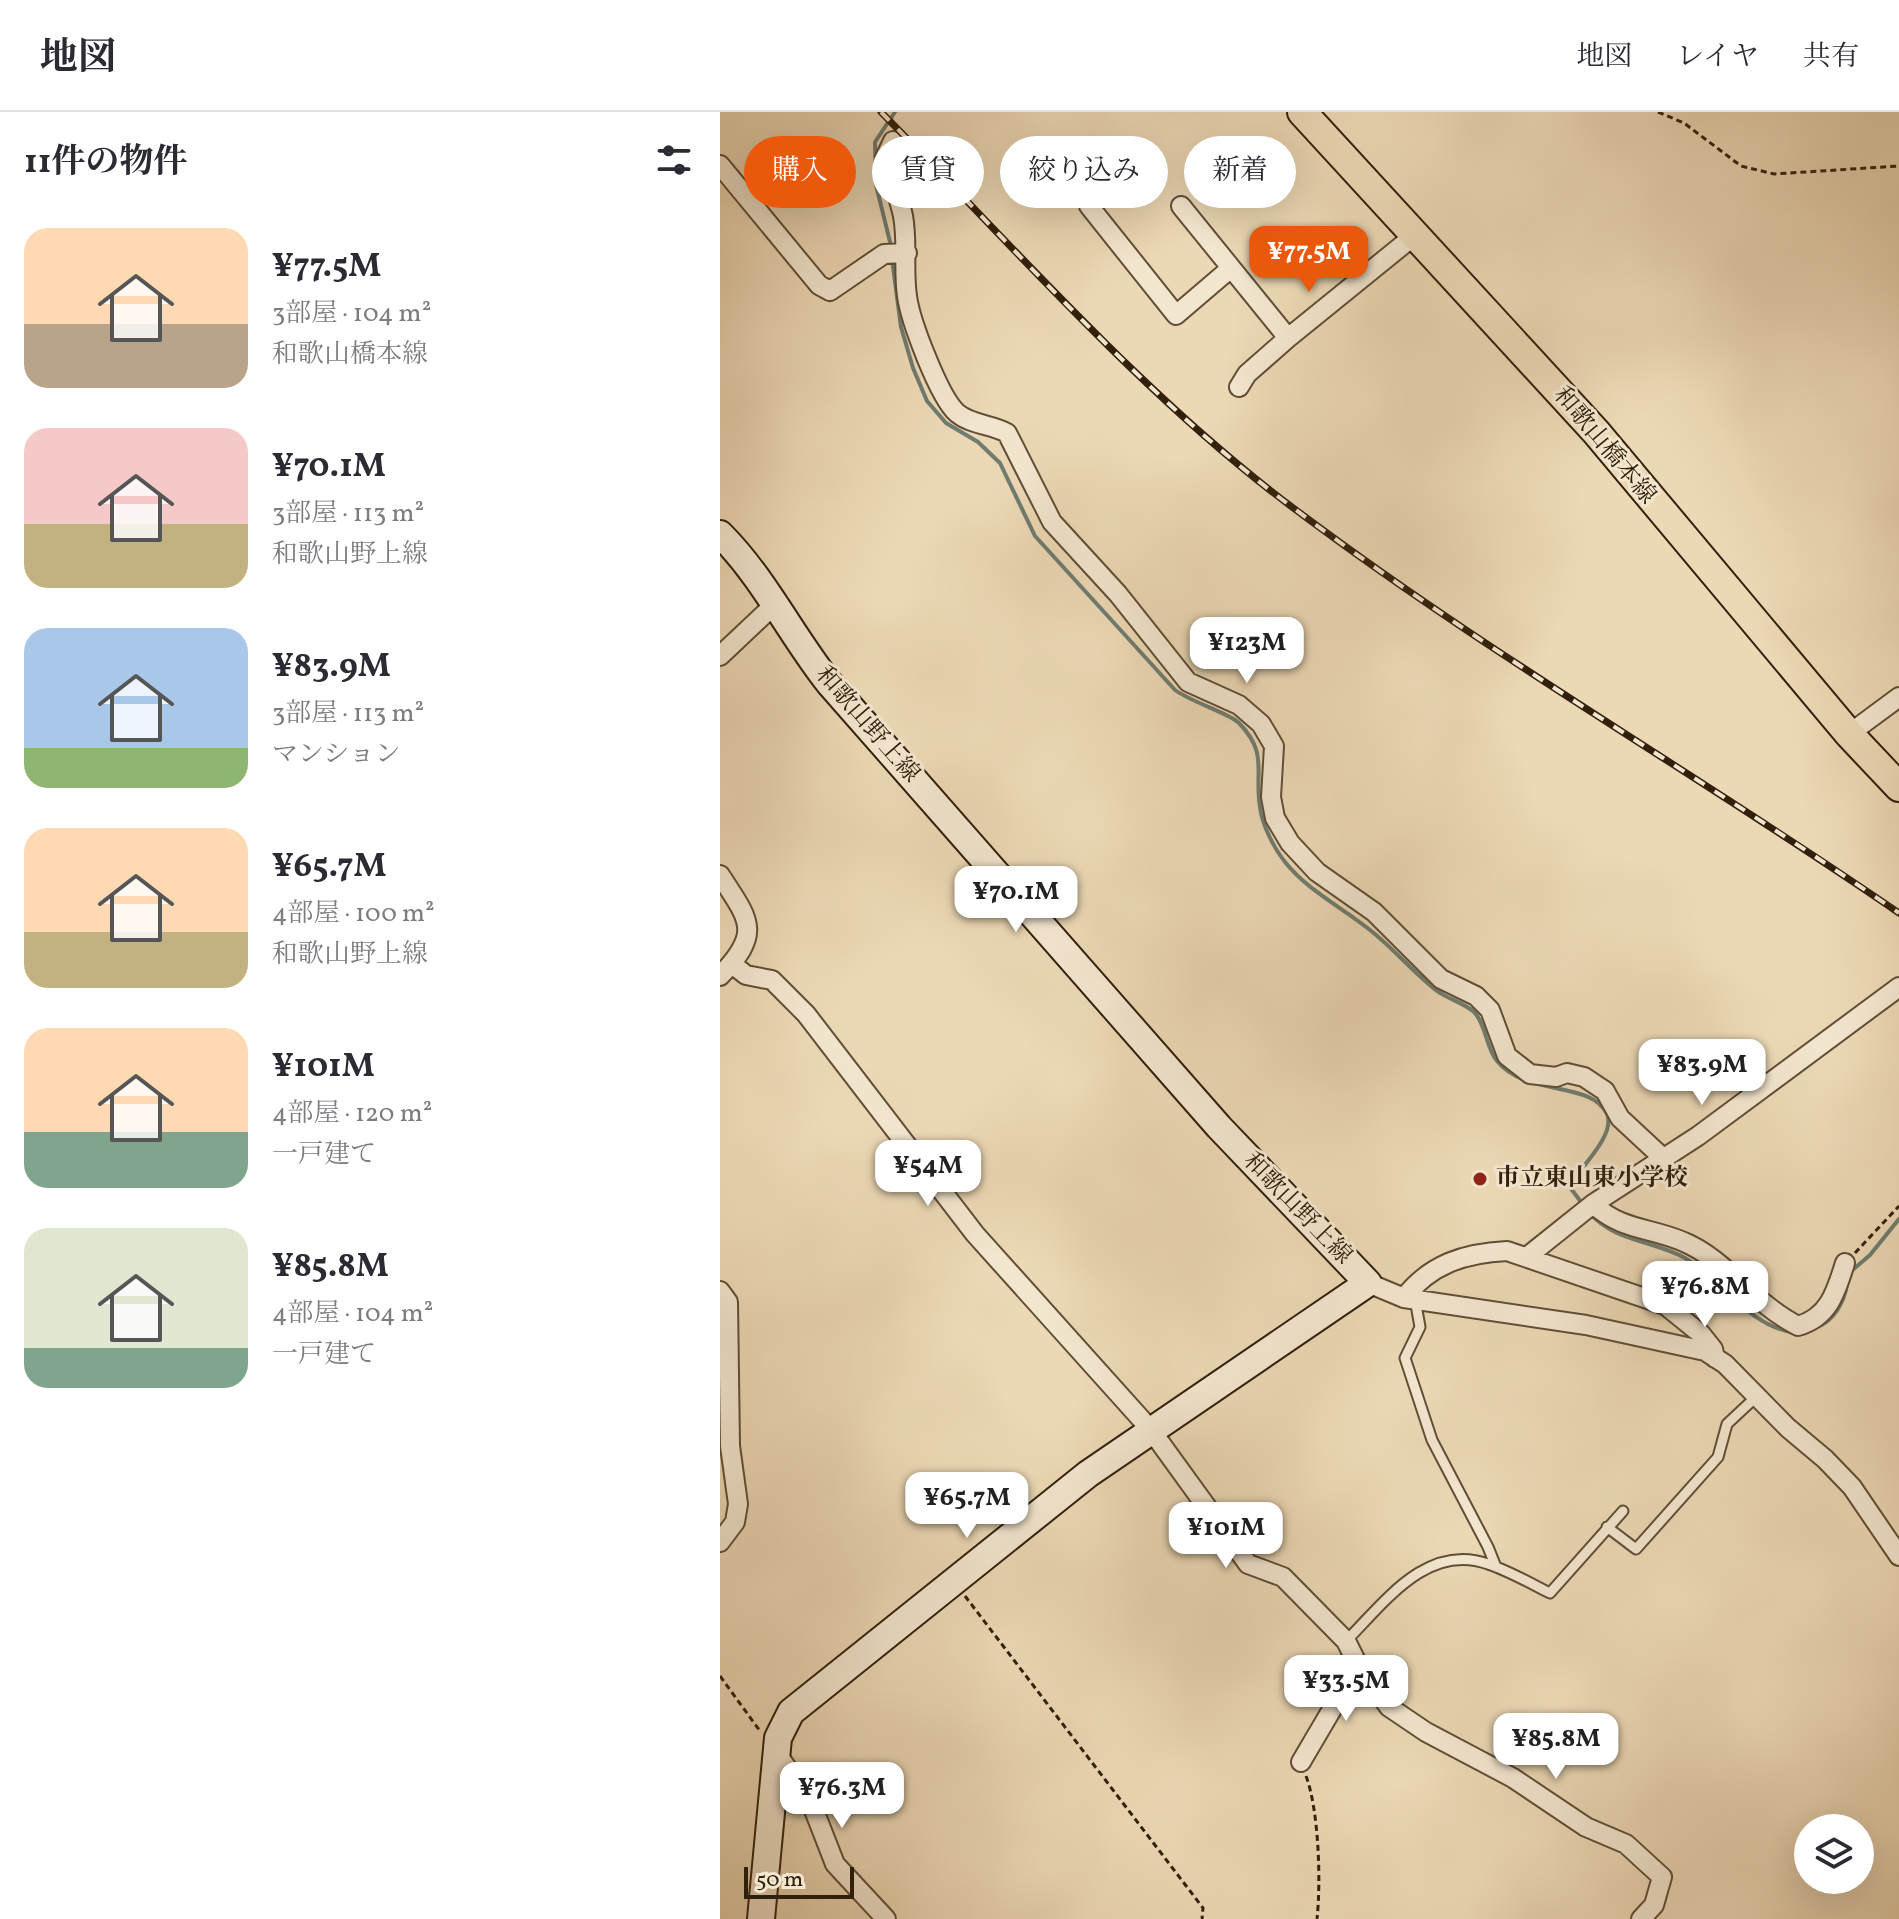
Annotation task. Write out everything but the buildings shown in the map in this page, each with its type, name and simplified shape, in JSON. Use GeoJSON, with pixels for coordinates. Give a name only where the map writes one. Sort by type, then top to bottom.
{"type":"FeatureCollection","features":[{"type":"Feature","properties":{"kind":"main road","name":"和歌山橋本線"},"geometry":{"type":"LineString","coordinates":[[1302,112],[1596,432],[1849,734],[1899,787]]}},
{"type":"Feature","properties":{"kind":"main road","name":"和歌山野上線"},"geometry":{"type":"LineString","coordinates":[[720,534],[755,572],[774,605],[829,683],[1219,1127],[1368,1283],[1088,1474],[791,1712],[778,1738],[761,1919]]}},
{"type":"Feature","properties":{"kind":"street"},"geometry":{"type":"LineString","coordinates":[[720,165],[819,285],[830,291],[884,254],[907,253]]}},
{"type":"Feature","properties":{"kind":"street"},"geometry":{"type":"LineString","coordinates":[[1181,206],[1288,338]]}},
{"type":"Feature","properties":{"kind":"street"},"geometry":{"type":"LineString","coordinates":[[901,208],[907,253],[906,293],[911,314],[944,398],[966,420],[1007,433],[1052,522],[1118,594],[1188,682],[1239,705],[1261,724],[1274,746],[1271,797],[1275,818],[1290,843],[1317,872],[1374,912],[1441,979],[1476,996],[1490,1010],[1507,1056],[1530,1074],[1556,1077],[1567,1073],[1584,1077],[1605,1091],[1620,1118],[1663,1158]]}},
{"type":"Feature","properties":{"kind":"street"},"geometry":{"type":"LineString","coordinates":[[1091,208],[1176,315],[1231,268]]}},
{"type":"Feature","properties":{"kind":"street"},"geometry":{"type":"LineString","coordinates":[[1239,387],[1247,374],[1288,338],[1415,235]]}},
{"type":"Feature","properties":{"kind":"street"},"geometry":{"type":"LineString","coordinates":[[720,656],[774,605]]}},
{"type":"Feature","properties":{"kind":"street"},"geometry":{"type":"LineString","coordinates":[[1849,734],[1899,697]]}},
{"type":"Feature","properties":{"kind":"street"},"geometry":{"type":"LineString","coordinates":[[720,875],[748,917],[748,934],[726,970],[772,980],[806,1014],[975,1234],[1151,1430],[1248,1564],[1283,1577],[1346,1641],[1358,1665],[1389,1707],[1426,1732],[1513,1778],[1586,1827],[1626,1844],[1635,1852],[1662,1877],[1654,1905],[1641,1919]]}},
{"type":"Feature","properties":{"kind":"street"},"geometry":{"type":"LineString","coordinates":[[1528,1256],[1593,1204],[1698,1136],[1899,987]]}},
{"type":"Feature","properties":{"kind":"street"},"geometry":{"type":"LineString","coordinates":[[1593,1204],[1620,1224],[1682,1241],[1701,1250],[1773,1314],[1798,1326],[1815,1321],[1834,1298],[1845,1263]]}},
{"type":"Feature","properties":{"kind":"street"},"geometry":{"type":"LineString","coordinates":[[1410,1299],[1421,1279],[1445,1262],[1507,1251],[1665,1305],[1701,1334],[1713,1349],[1715,1358]]}},
{"type":"Feature","properties":{"kind":"street"},"geometry":{"type":"LineString","coordinates":[[1368,1283],[1410,1299],[1586,1325],[1705,1351],[1852,1487],[1899,1556]]}},
{"type":"Feature","properties":{"kind":"street"},"geometry":{"type":"LineString","coordinates":[[720,1291],[728,1302],[730,1446],[738,1504],[735,1522],[720,1542]]}},
{"type":"Feature","properties":{"kind":"street"},"geometry":{"type":"LineString","coordinates":[[1301,1762],[1358,1665]]}},
{"type":"Feature","properties":{"kind":"street"},"geometry":{"type":"LineString","coordinates":[[778,1755],[812,1805],[835,1864],[886,1919]]}},
{"type":"Feature","properties":{"kind":"lane"},"geometry":{"type":"LineString","coordinates":[[1410,1299],[1420,1327],[1405,1358],[1432,1440],[1496,1567]]}},
{"type":"Feature","properties":{"kind":"lane"},"geometry":{"type":"LineString","coordinates":[[1607,1527],[1636,1549],[1718,1457],[1727,1424],[1757,1396]]}},
{"type":"Feature","properties":{"kind":"lane"},"geometry":{"type":"LineString","coordinates":[[1346,1641],[1410,1578],[1442,1560],[1486,1563],[1550,1593],[1623,1511]]}},
{"type":"Feature","properties":{"kind":"path"},"geometry":{"type":"LineString","coordinates":[[1658,112],[1684,123],[1741,166],[1774,174],[1899,166]]}},
{"type":"Feature","properties":{"kind":"path"},"geometry":{"type":"LineString","coordinates":[[1845,1263],[1899,1206]]}},
{"type":"Feature","properties":{"kind":"path"},"geometry":{"type":"LineString","coordinates":[[955,1582],[1203,1908],[1202,1919]]}},
{"type":"Feature","properties":{"kind":"path"},"geometry":{"type":"LineString","coordinates":[[720,1676],[778,1755]]}},
{"type":"Feature","properties":{"kind":"path"},"geometry":{"type":"LineString","coordinates":[[1301,1762],[1313,1795],[1320,1900],[1317,1919]]}},
{"type":"Feature","properties":{"kind":"waterway"},"geometry":{"type":"LineString","coordinates":[[892,250],[876,185],[875,142],[895,112]]}},
{"type":"Feature","properties":{"kind":"waterway"},"geometry":{"type":"LineString","coordinates":[[892,259],[901,327],[927,401],[946,423],[978,442],[1000,463],[1035,536],[1175,690],[1234,719],[1248,734],[1257,754],[1263,821],[1285,862],[1314,890],[1379,937],[1437,991],[1474,1012],[1493,1056],[1509,1072],[1540,1085],[1587,1096],[1599,1103],[1607,1114],[1606,1132],[1596,1151],[1569,1186],[1584,1206]]}},
{"type":"Feature","properties":{"kind":"waterway"},"geometry":{"type":"LineString","coordinates":[[1590,1213],[1622,1235],[1685,1258],[1762,1321],[1792,1332]]}},
{"type":"Feature","properties":{"kind":"waterway"},"geometry":{"type":"LineString","coordinates":[[1849,1273],[1870,1255],[1899,1219]]}},
{"type":"Feature","properties":{"kind":"waterway"},"geometry":{"type":"LineString","coordinates":[[1817,1327],[1837,1310],[1847,1285]]}},
{"type":"Feature","properties":{"kind":"railway"},"geometry":{"type":"LineString","coordinates":[[881,112],[1081,319],[1240,466],[1296,510],[1444,615],[1899,913]]}},
{"type":"Feature","properties":{"kind":"place","name":"市立東山東小学校"},"geometry":{"type":"Point","coordinates":[1480,1179]}}]}
